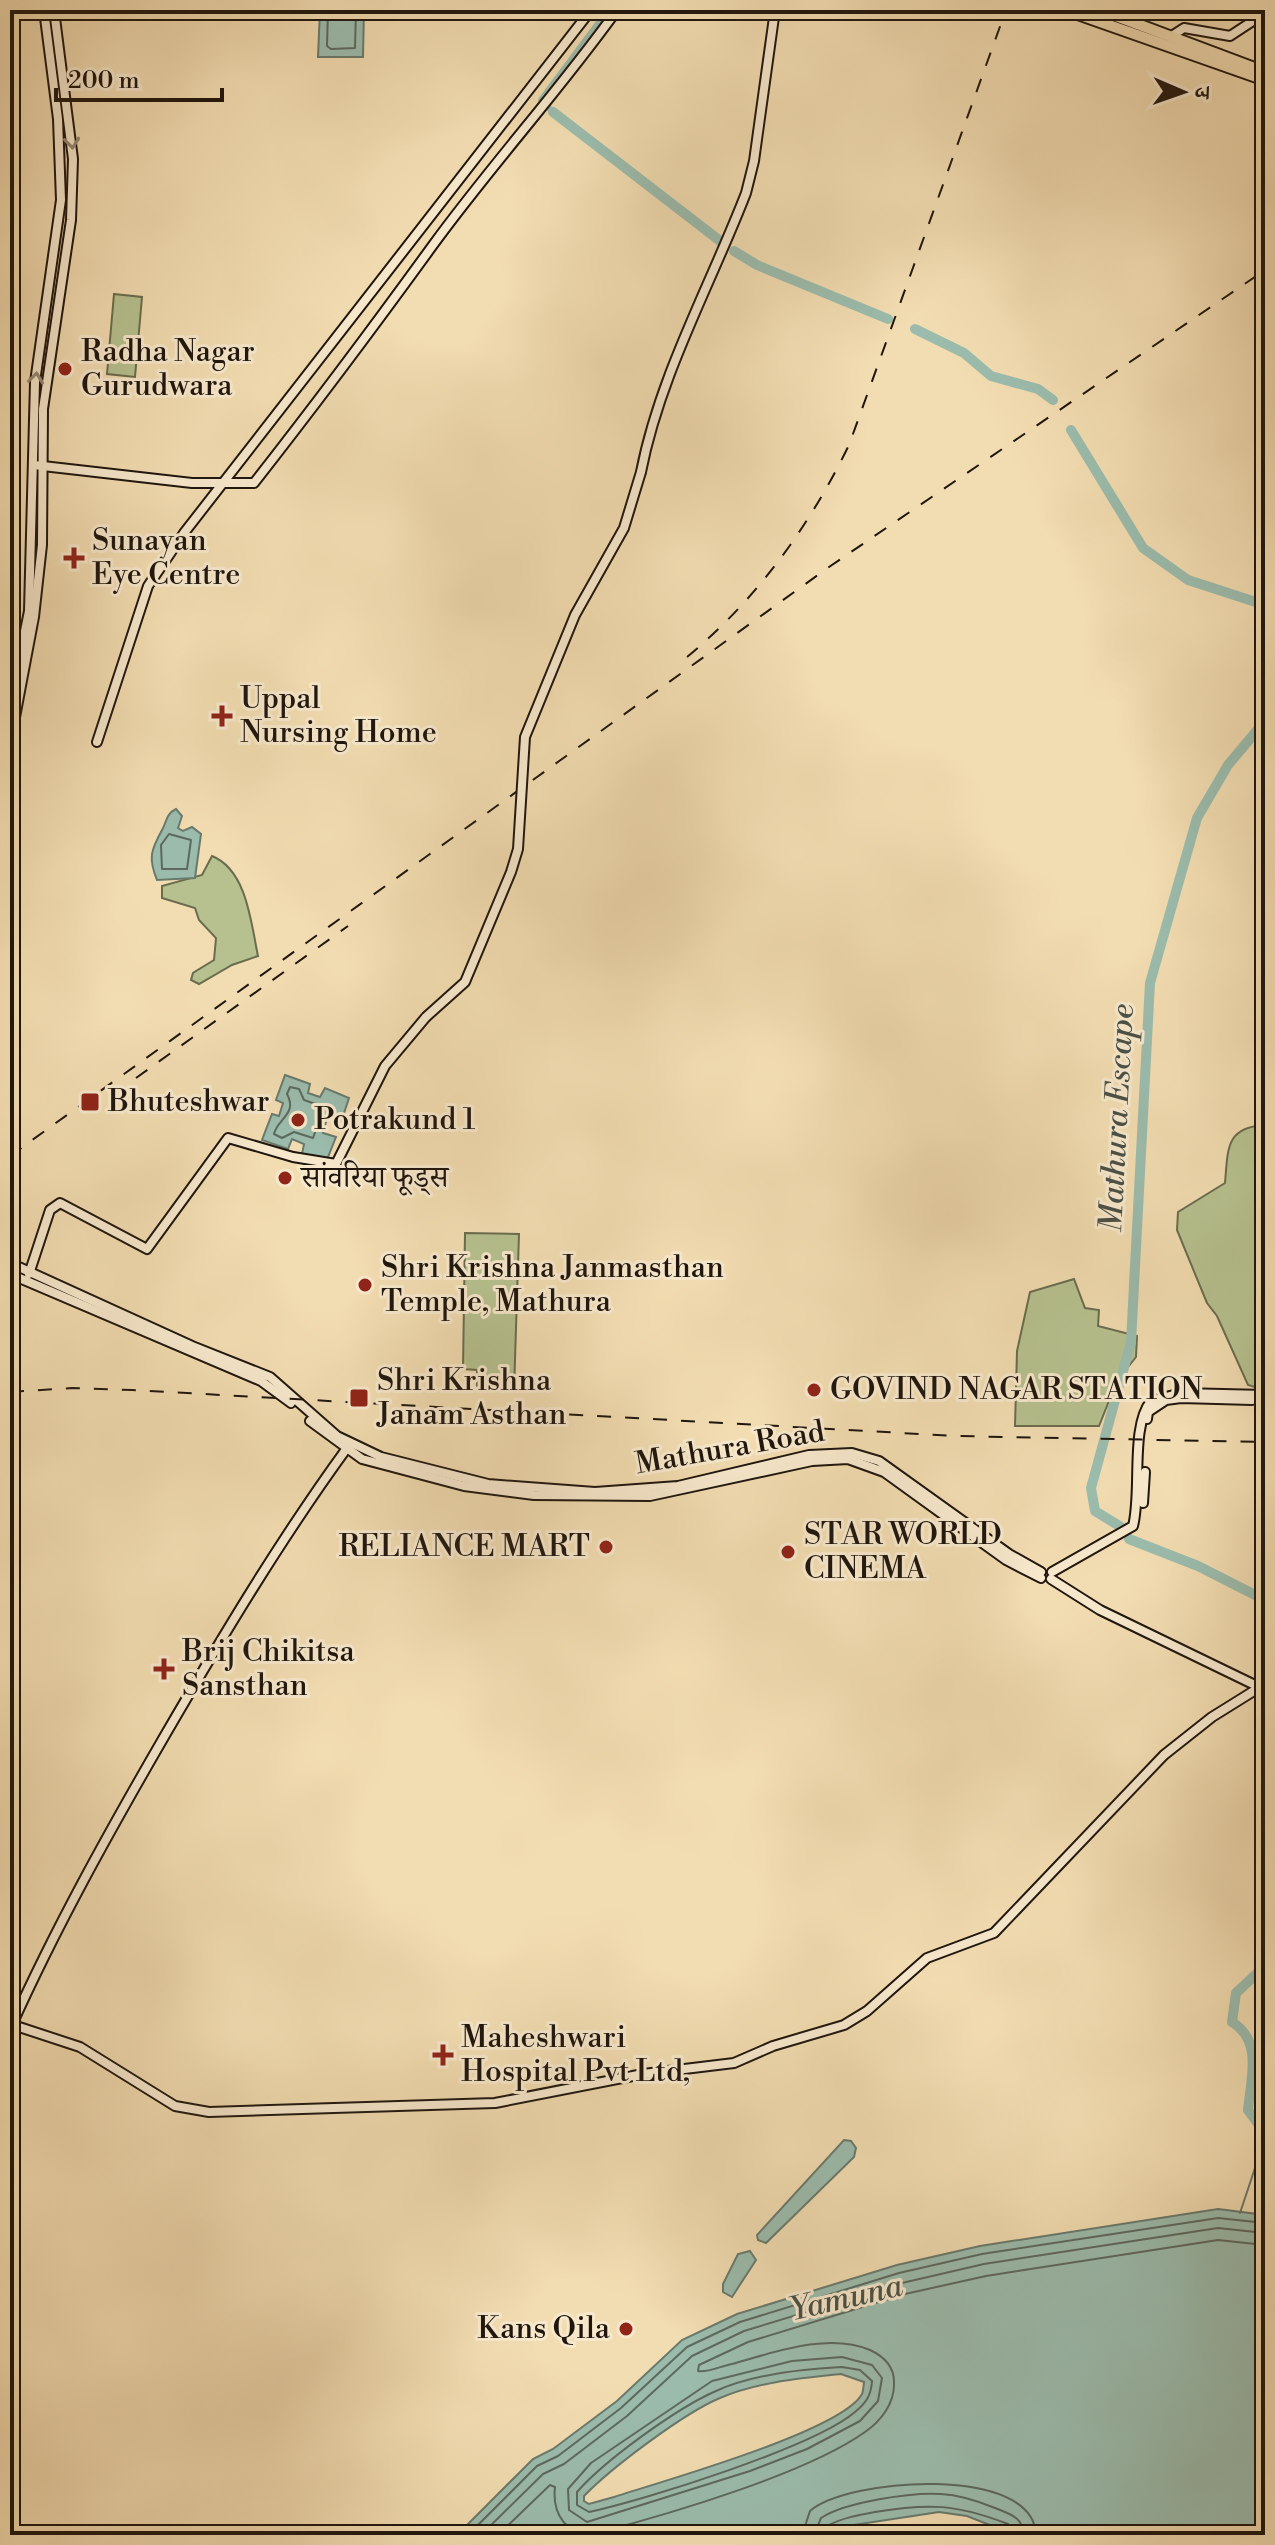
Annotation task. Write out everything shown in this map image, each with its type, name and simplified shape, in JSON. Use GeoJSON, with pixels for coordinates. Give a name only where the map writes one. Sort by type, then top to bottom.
{"type":"FeatureCollection","features":[{"type":"Feature","properties":{"kind":"highway"},"geometry":{"type":"LineString","coordinates":[[1066,10],[1231,64],[1265,72]]}},
{"type":"Feature","properties":{"kind":"highway"},"geometry":{"type":"LineString","coordinates":[[1100,10],[1170,37],[1265,80]]}},
{"type":"Feature","properties":{"kind":"street"},"geometry":{"type":"LineString","coordinates":[[10,744],[34,617],[42,545],[35,382],[61,200],[58,119],[44,10]]}},
{"type":"Feature","properties":{"kind":"street"},"geometry":{"type":"LineString","coordinates":[[10,706],[29,611],[43,409],[71,220],[73,159],[54,10]]}},
{"type":"Feature","properties":{"kind":"street"},"geometry":{"type":"LineString","coordinates":[[97,742],[148,586],[184,533],[330,342],[591,10]]}},
{"type":"Feature","properties":{"kind":"street"},"geometry":{"type":"LineString","coordinates":[[38,465],[169,481],[254,483],[386,314],[432,246],[540,114],[617,10]]}},
{"type":"Feature","properties":{"kind":"street"},"geometry":{"type":"LineString","coordinates":[[27,1280],[50,1210],[60,1203],[147,1249],[228,1138],[293,1157],[336,1164],[385,1066],[426,1017],[465,982],[518,849],[525,737],[575,615],[624,528],[659,398],[746,193],[754,161],[775,10]]}},
{"type":"Feature","properties":{"kind":"street"},"geometry":{"type":"LineString","coordinates":[[1170,37],[1184,28],[1230,36],[1265,13]]}},
{"type":"Feature","properties":{"kind":"street"},"geometry":{"type":"LineString","coordinates":[[10,1263],[192,1346],[270,1377],[348,1447]]}},
{"type":"Feature","properties":{"kind":"street"},"geometry":{"type":"LineString","coordinates":[[10,1274],[172,1346],[261,1381],[348,1447]]}},
{"type":"Feature","properties":{"kind":"street"},"geometry":{"type":"LineString","coordinates":[[1048,1575],[1133,1526],[1137,1511],[1141,1423],[1151,1401],[1181,1393],[1265,1398]]}},
{"type":"Feature","properties":{"kind":"street"},"geometry":{"type":"LineString","coordinates":[[1048,1575],[1135,1533],[1144,1492],[1148,1412],[1166,1400],[1265,1398]]}},
{"type":"Feature","properties":{"kind":"street"},"geometry":{"type":"LineString","coordinates":[[348,1447],[208,1661],[100,1846],[43,1953],[11,2026],[80,2047],[175,2106],[209,2112],[495,2103],[647,2073],[734,2063],[761,2050],[856,2019],[927,1958],[994,1933],[1164,1755],[1212,1717],[1262,1685]]}},
{"type":"Feature","properties":{"kind":"street","name":"Mathura Road"},"geometry":{"type":"LineString","coordinates":[[348,1447],[362,1459],[464,1486],[598,1498],[666,1494],[832,1459],[867,1464],[1100,1610],[1262,1685]]}},
{"type":"Feature","properties":{"kind":"street","name":"Mathura Road"},"geometry":{"type":"LineString","coordinates":[[348,1447],[460,1479],[595,1492],[678,1486],[809,1455],[852,1453],[879,1461],[969,1530]]}},
{"type":"Feature","properties":{"kind":"green space"},"geometry":{"type":"Polygon","coordinates":[[[114,294],[142,297],[135,377],[107,374],[114,294]]]}},
{"type":"Feature","properties":{"kind":"green space"},"geometry":{"type":"Polygon","coordinates":[[[212,856],[224,863],[240,885],[250,914],[258,956],[232,965],[199,984],[191,980],[193,973],[214,960],[216,938],[199,920],[195,908],[162,898],[162,886],[202,875],[212,856]]]}},
{"type":"Feature","properties":{"kind":"green space"},"geometry":{"type":"Polygon","coordinates":[[[1265,1125],[1265,1390],[1248,1385],[1217,1316],[1207,1303],[1177,1230],[1178,1212],[1225,1183],[1228,1151],[1236,1136],[1242,1130],[1265,1125]]]}},
{"type":"Feature","properties":{"kind":"green space"},"geometry":{"type":"Polygon","coordinates":[[[465,1233],[519,1234],[514,1391],[477,1389],[477,1370],[463,1369],[465,1233]]]}},
{"type":"Feature","properties":{"kind":"green space"},"geometry":{"type":"Polygon","coordinates":[[[1074,1279],[1085,1308],[1099,1310],[1098,1326],[1137,1336],[1136,1357],[1117,1381],[1099,1426],[1015,1426],[1017,1351],[1030,1292],[1074,1279]]]}},
{"type":"Feature","properties":{"kind":"water"},"geometry":{"type":"Polygon","coordinates":[[[320,10],[364,10],[363,57],[318,57],[320,10]]]}},
{"type":"Feature","properties":{"kind":"water"},"geometry":{"type":"Polygon","coordinates":[[[176,809],[182,816],[178,828],[183,831],[192,827],[201,834],[195,878],[157,880],[152,866],[153,849],[168,815],[176,809]]]}},
{"type":"Feature","properties":{"kind":"water","name":"Potrakund 1"},"geometry":{"type":"Polygon","coordinates":[[[285,1075],[310,1084],[308,1093],[320,1097],[325,1088],[349,1098],[341,1122],[327,1118],[323,1133],[336,1137],[326,1162],[302,1154],[304,1144],[292,1139],[288,1149],[262,1140],[272,1114],[279,1116],[283,1103],[276,1100],[285,1075]]]}},
{"type":"Feature","properties":{"kind":"water"},"geometry":{"type":"Polygon","coordinates":[[[844,2140],[851,2141],[856,2148],[854,2157],[766,2243],[758,2240],[757,2235],[844,2140]]]}},
{"type":"Feature","properties":{"kind":"water","name":"Yamuna"},"geometry":{"type":"Polygon","coordinates":[[[1218,2209],[1265,2215],[1265,2535],[1015,2535],[967,2516],[939,2512],[847,2526],[824,2535],[457,2535],[533,2459],[553,2449],[617,2401],[682,2340],[737,2314],[897,2265],[980,2246],[1218,2209]],[[841,2374],[811,2377],[764,2384],[720,2398],[668,2428],[629,2457],[596,2484],[584,2496],[584,2501],[589,2504],[614,2497],[787,2439],[847,2408],[862,2394],[864,2382],[841,2374]]]}},
{"type":"Feature","properties":{"kind":"water"},"geometry":{"type":"Polygon","coordinates":[[[750,2251],[756,2260],[732,2297],[723,2292],[723,2284],[738,2254],[750,2251]]]}},
{"type":"Feature","properties":{"kind":"waterway","name":"Mathura Escape"},"geometry":{"type":"LineString","coordinates":[[553,112],[541,100],[608,10]]}},
{"type":"Feature","properties":{"kind":"waterway","name":"Mathura Escape"},"geometry":{"type":"LineString","coordinates":[[553,112],[724,244]]}},
{"type":"Feature","properties":{"kind":"waterway","name":"Mathura Escape"},"geometry":{"type":"LineString","coordinates":[[734,251],[757,265],[888,319]]}},
{"type":"Feature","properties":{"kind":"waterway","name":"Mathura Escape"},"geometry":{"type":"LineString","coordinates":[[915,329],[964,353],[991,376],[1038,389],[1053,400]]}},
{"type":"Feature","properties":{"kind":"waterway","name":"Mathura Escape"},"geometry":{"type":"LineString","coordinates":[[1071,430],[1143,548],[1188,580],[1265,605]]}},
{"type":"Feature","properties":{"kind":"waterway","name":"Mathura Escape"},"geometry":{"type":"LineString","coordinates":[[1121,1527],[1095,1511],[1091,1488],[1131,1342],[1150,983],[1197,818],[1228,765],[1265,721]]}},
{"type":"Feature","properties":{"kind":"waterway","name":"Mathura Escape"},"geometry":{"type":"LineString","coordinates":[[1129,1539],[1198,1566],[1265,1600]]}},
{"type":"Feature","properties":{"kind":"waterway","name":"Mathura Escape"},"geometry":{"type":"LineString","coordinates":[[1261,1819],[1265,1772]]}},
{"type":"Feature","properties":{"kind":"waterway","name":"Mathura Escape"},"geometry":{"type":"LineString","coordinates":[[1260,1828],[1265,1872]]}},
{"type":"Feature","properties":{"kind":"waterway","name":"Mathura Escape"},"geometry":{"type":"LineString","coordinates":[[1265,1966],[1236,1993],[1232,2022],[1248,2039],[1253,2061],[1248,2110],[1265,2133]]}},
{"type":"Feature","properties":{"kind":"waterway"},"geometry":{"type":"LineString","coordinates":[[1240,2213],[1265,2138]]}},
{"type":"Feature","properties":{"kind":"railway"},"geometry":{"type":"LineString","coordinates":[[687,657],[736,611],[779,560],[817,505],[849,445],[1006,10]]}},
{"type":"Feature","properties":{"kind":"railway"},"geometry":{"type":"LineString","coordinates":[[10,1156],[829,567],[1265,270]]}},
{"type":"Feature","properties":{"kind":"railway"},"geometry":{"type":"LineString","coordinates":[[136,1078],[348,926]]}},
{"type":"Feature","properties":{"kind":"railway"},"geometry":{"type":"LineString","coordinates":[[10,1392],[72,1388],[132,1390],[956,1436],[1265,1442]]}},
{"type":"Feature","properties":{"kind":"place","name":"Radha Nagar Gurudwara"},"geometry":{"type":"Point","coordinates":[65,369]}},
{"type":"Feature","properties":{"kind":"place","name":"Sunayan Eye Centre"},"geometry":{"type":"Point","coordinates":[74,558]}},
{"type":"Feature","properties":{"kind":"place","name":"Uppal Nursing Home"},"geometry":{"type":"Point","coordinates":[222,716]}},
{"type":"Feature","properties":{"kind":"place","name":"Bhuteshwar"},"geometry":{"type":"Point","coordinates":[90,1102]}},
{"type":"Feature","properties":{"kind":"place","name":"Potrakund 1"},"geometry":{"type":"Point","coordinates":[298,1120]}},
{"type":"Feature","properties":{"kind":"place","name":"सांवरिया फूड्स"},"geometry":{"type":"Point","coordinates":[285,1178]}},
{"type":"Feature","properties":{"kind":"place","name":"Shri Krishna Janmasthan Temple, Mathura"},"geometry":{"type":"Point","coordinates":[365,1285]}},
{"type":"Feature","properties":{"kind":"place","name":"GOVIND NAGAR STATION"},"geometry":{"type":"Point","coordinates":[814,1390]}},
{"type":"Feature","properties":{"kind":"place","name":"Shri Krishna Janam Asthan"},"geometry":{"type":"Point","coordinates":[359,1398]}},
{"type":"Feature","properties":{"kind":"place","name":"RELIANCE MART"},"geometry":{"type":"Point","coordinates":[606,1547]}},
{"type":"Feature","properties":{"kind":"place","name":"STAR WORLD CINEMA"},"geometry":{"type":"Point","coordinates":[788,1552]}},
{"type":"Feature","properties":{"kind":"place","name":"Brij Chikitsa Sansthan"},"geometry":{"type":"Point","coordinates":[164,1669]}},
{"type":"Feature","properties":{"kind":"place","name":"Maheshwari Hospital Pvt Ltd,"},"geometry":{"type":"Point","coordinates":[443,2055]}},
{"type":"Feature","properties":{"kind":"place","name":"Kans Qila"},"geometry":{"type":"Point","coordinates":[626,2329]}}]}
